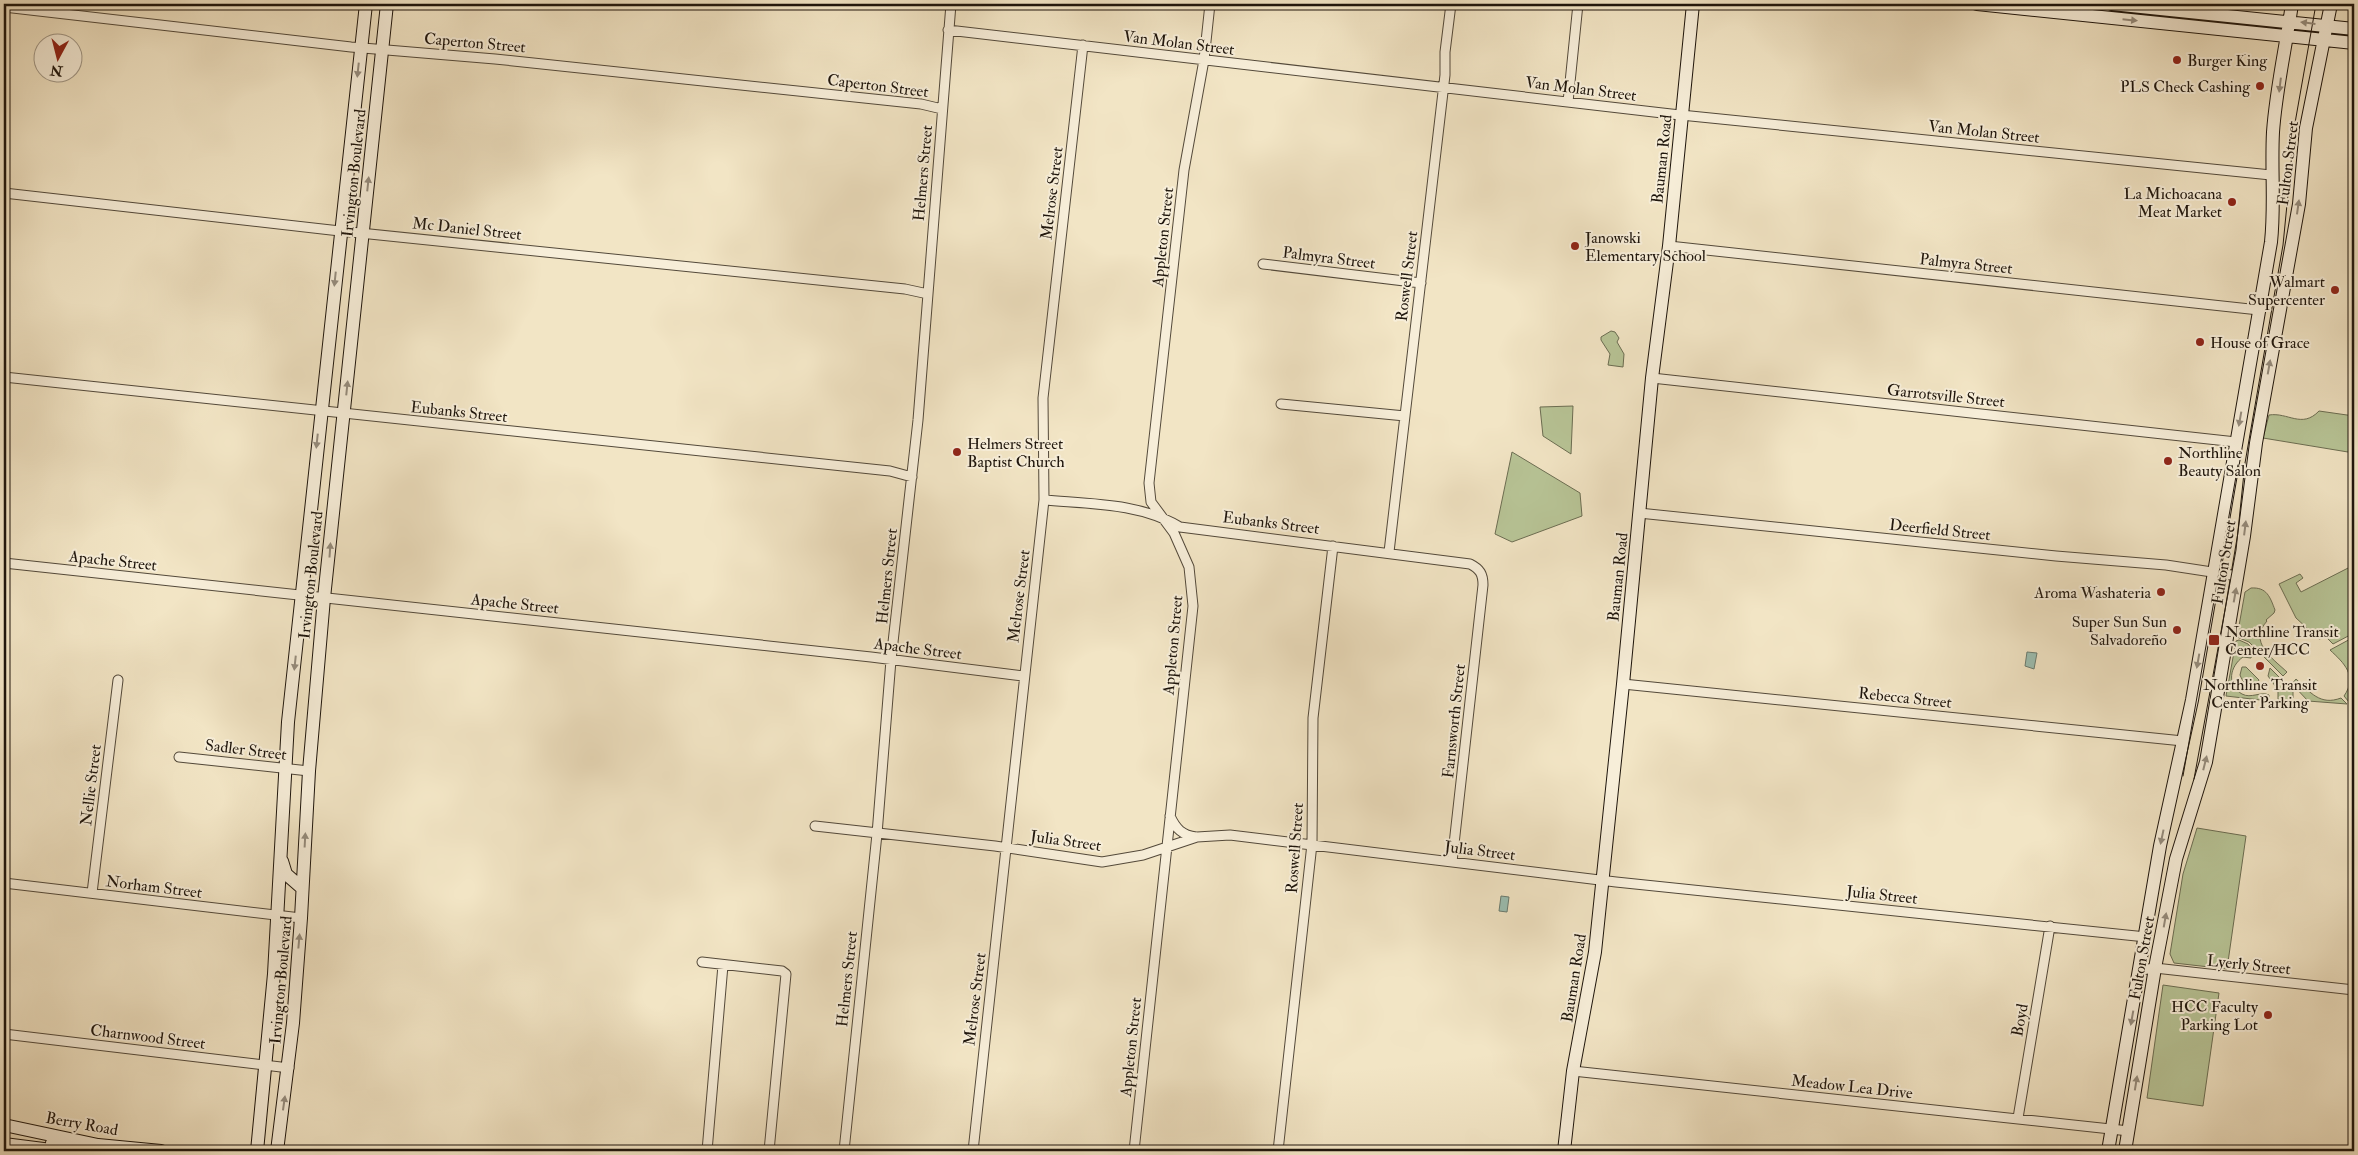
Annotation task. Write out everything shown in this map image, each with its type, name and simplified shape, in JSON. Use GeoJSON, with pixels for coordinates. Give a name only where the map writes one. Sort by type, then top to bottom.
{"type":"FeatureCollection","features":[{"type":"Feature","properties":{"kind":"main road","name":"Irvington Boulevard"},"geometry":{"type":"LineString","coordinates":[[257,1151],[278,916],[285,769],[320,412],[366,4]]}},
{"type":"Feature","properties":{"kind":"main road","name":"Irvington Boulevard"},"geometry":{"type":"LineString","coordinates":[[277,1151],[288,1068],[301,918],[309,771],[324,598],[387,4]]}},
{"type":"Feature","properties":{"kind":"main road","name":"Bauman Road"},"geometry":{"type":"LineString","coordinates":[[1564,1151],[1573,1071],[1592,975],[1603,881],[1624,684],[1652,378],[1669,246],[1693,4]]}},
{"type":"Feature","properties":{"kind":"main road"},"geometry":{"type":"LineString","coordinates":[[1977,4],[2049,8],[2163,24],[2354,43]]}},
{"type":"Feature","properties":{"kind":"main road"},"geometry":{"type":"LineString","coordinates":[[2112,4],[2354,29]]}},
{"type":"Feature","properties":{"kind":"main road","name":"Fulton Street"},"geometry":{"type":"LineString","coordinates":[[2108,1151],[2169,807],[2214,573],[2259,310],[2274,210],[2271,175],[2273,129],[2292,4]]}},
{"type":"Feature","properties":{"kind":"main road","name":"Fulton Street"},"geometry":{"type":"LineString","coordinates":[[2125,1151],[2155,968],[2176,859],[2206,762],[2238,576],[2256,443],[2299,204],[2306,128],[2331,4]]}},
{"type":"Feature","properties":{"kind":"main road"},"geometry":{"type":"LineString","coordinates":[[2163,24],[2165,9]]}},
{"type":"Feature","properties":{"kind":"main road"},"geometry":{"type":"LineString","coordinates":[[2172,792],[2194,797]]}},
{"type":"Feature","properties":{"kind":"main road"},"geometry":{"type":"LineString","coordinates":[[2169,807],[2190,811]]}},
{"type":"Feature","properties":{"kind":"main road"},"geometry":{"type":"LineString","coordinates":[[280,857],[286,874],[302,888]]}},
{"type":"Feature","properties":{"kind":"main road","name":"Berry Road"},"geometry":{"type":"LineString","coordinates":[[4,1124],[98,1145],[161,1151]]}},
{"type":"Feature","properties":{"kind":"main road","name":"Berry Road"},"geometry":{"type":"LineString","coordinates":[[28,1130],[54,1144],[79,1151]]}},
{"type":"Feature","properties":{"kind":"main road"},"geometry":{"type":"LineString","coordinates":[[4,1144],[60,1151]]}},
{"type":"Feature","properties":{"kind":"street","name":"Helmers Street"},"geometry":{"type":"LineString","coordinates":[[844,1151],[877,834],[891,660],[912,477],[951,4]]}},
{"type":"Feature","properties":{"kind":"street","name":"Appleton Street"},"geometry":{"type":"LineString","coordinates":[[1134,1151],[1193,606],[1189,568],[1177,530],[1162,516],[1152,502],[1149,483],[1184,170],[1204,60],[1210,4]]}},
{"type":"Feature","properties":{"kind":"street","name":"Roswell Street"},"geometry":{"type":"LineString","coordinates":[[1389,552],[1452,4]]}},
{"type":"Feature","properties":{"kind":"street"},"geometry":{"type":"LineString","coordinates":[[1568,102],[1578,4]]}},
{"type":"Feature","properties":{"kind":"street","name":"Caperton Street"},"geometry":{"type":"LineString","coordinates":[[4,7],[361,47],[921,104],[942,109]]}},
{"type":"Feature","properties":{"kind":"street","name":"Van Molan Street"},"geometry":{"type":"LineString","coordinates":[[948,30],[1682,115],[2271,175]]}},
{"type":"Feature","properties":{"kind":"street","name":"Melrose Street"},"geometry":{"type":"LineString","coordinates":[[972,1151],[1044,500],[1043,398],[1083,45]]}},
{"type":"Feature","properties":{"kind":"street","name":"Mc Daniel Street"},"geometry":{"type":"LineString","coordinates":[[4,193],[340,231],[905,289],[928,294]]}},
{"type":"Feature","properties":{"kind":"street","name":"Palmyra Street"},"geometry":{"type":"LineString","coordinates":[[1669,246],[2259,310]]}},
{"type":"Feature","properties":{"kind":"street","name":"Palmyra Street"},"geometry":{"type":"LineString","coordinates":[[1263,264],[1421,282]]}},
{"type":"Feature","properties":{"kind":"street","name":"Eubanks Street"},"geometry":{"type":"LineString","coordinates":[[4,377],[880,470],[912,477]]}},
{"type":"Feature","properties":{"kind":"street","name":"Garrotsville Street"},"geometry":{"type":"LineString","coordinates":[[1652,378],[2236,442]]}},
{"type":"Feature","properties":{"kind":"street"},"geometry":{"type":"LineString","coordinates":[[1280,404],[1404,416]]}},
{"type":"Feature","properties":{"kind":"street"},"geometry":{"type":"LineString","coordinates":[[1044,500],[1146,511],[1162,516]]}},
{"type":"Feature","properties":{"kind":"street"},"geometry":{"type":"LineString","coordinates":[[1146,511],[1152,502]]}},
{"type":"Feature","properties":{"kind":"street","name":"Deerfield Street"},"geometry":{"type":"LineString","coordinates":[[1639,513],[2056,556],[2166,565],[2238,576]]}},
{"type":"Feature","properties":{"kind":"street","name":"Eubanks Street"},"geometry":{"type":"LineString","coordinates":[[1177,530],[1389,552],[1470,564],[1480,570],[1483,577],[1483,585]]}},
{"type":"Feature","properties":{"kind":"street","name":"Roswell Street"},"geometry":{"type":"LineString","coordinates":[[1278,1151],[1312,844],[1313,718],[1333,546]]}},
{"type":"Feature","properties":{"kind":"street","name":"Apache Street"},"geometry":{"type":"LineString","coordinates":[[4,563],[1024,676]]}},
{"type":"Feature","properties":{"kind":"street","name":"Farnsworth Street"},"geometry":{"type":"LineString","coordinates":[[1452,862],[1483,585]]}},
{"type":"Feature","properties":{"kind":"street","name":"Nellie Street"},"geometry":{"type":"LineString","coordinates":[[92,893],[118,680]]}},
{"type":"Feature","properties":{"kind":"street","name":"Rebecca Street"},"geometry":{"type":"LineString","coordinates":[[1624,684],[2183,741]]}},
{"type":"Feature","properties":{"kind":"street","name":"Sadler Street"},"geometry":{"type":"LineString","coordinates":[[179,756],[309,771]]}},
{"type":"Feature","properties":{"kind":"street"},"geometry":{"type":"LineString","coordinates":[[1170,815],[1175,827],[1185,835],[1196,837]]}},
{"type":"Feature","properties":{"kind":"street","name":"Julia Street"},"geometry":{"type":"LineString","coordinates":[[815,826],[1006,848],[1102,862],[1143,855],[1196,837],[1230,835],[1603,881],[2146,937]]}},
{"type":"Feature","properties":{"kind":"street","name":"Norham Street"},"geometry":{"type":"LineString","coordinates":[[4,883],[301,918]]}},
{"type":"Feature","properties":{"kind":"street","name":"Boyd"},"geometry":{"type":"LineString","coordinates":[[2018,1118],[2050,926]]}},
{"type":"Feature","properties":{"kind":"street"},"geometry":{"type":"LineString","coordinates":[[702,962],[782,971],[786,974],[769,1151]]}},
{"type":"Feature","properties":{"kind":"street"},"geometry":{"type":"LineString","coordinates":[[706,1151],[723,965]]}},
{"type":"Feature","properties":{"kind":"street","name":"Lyerly Street"},"geometry":{"type":"LineString","coordinates":[[2141,970],[2155,968],[2354,990]]}},
{"type":"Feature","properties":{"kind":"street","name":"Charnwood Street"},"geometry":{"type":"LineString","coordinates":[[4,1034],[288,1068]]}},
{"type":"Feature","properties":{"kind":"street","name":"Meadow Lea Drive"},"geometry":{"type":"LineString","coordinates":[[1573,1071],[2128,1131]]}},
{"type":"Feature","properties":{"kind":"green space"},"geometry":{"type":"Polygon","coordinates":[[[1611,331],[1615,332],[1619,338],[1617,342],[1624,354],[1623,367],[1608,365],[1610,354],[1601,337],[1611,331]]]}},
{"type":"Feature","properties":{"kind":"green space"},"geometry":{"type":"Polygon","coordinates":[[[1573,406],[1571,454],[1543,436],[1540,407],[1573,406]]]}},
{"type":"Feature","properties":{"kind":"green space"},"geometry":{"type":"Polygon","coordinates":[[[2319,411],[2354,416],[2354,453],[2263,438],[2269,415],[2307,419],[2319,411]]]}},
{"type":"Feature","properties":{"kind":"green space"},"geometry":{"type":"Polygon","coordinates":[[[1512,452],[1580,493],[1582,516],[1512,542],[1495,534],[1512,452]]]}},
{"type":"Feature","properties":{"kind":"green space"},"geometry":{"type":"Polygon","coordinates":[[[2354,565],[2354,633],[2333,644],[2326,637],[2319,639],[2296,618],[2279,584],[2300,574],[2303,578],[2296,583],[2301,592],[2354,565]]]}},
{"type":"Feature","properties":{"kind":"green space"},"geometry":{"type":"Polygon","coordinates":[[[2251,588],[2264,591],[2275,610],[2266,620],[2260,636],[2264,649],[2287,672],[2283,676],[2249,642],[2237,637],[2245,592],[2251,588]]]}},
{"type":"Feature","properties":{"kind":"green space"},"geometry":{"type":"Polygon","coordinates":[[[2354,637],[2354,708],[2344,696],[2350,682],[2348,670],[2330,650],[2354,637]]]}},
{"type":"Feature","properties":{"kind":"green space"},"geometry":{"type":"Polygon","coordinates":[[[2239,640],[2248,644],[2253,650],[2251,658],[2243,657],[2235,665],[2232,676],[2234,686],[2245,695],[2269,695],[2269,701],[2226,696],[2236,641],[2239,640]]]}},
{"type":"Feature","properties":{"kind":"green space"},"geometry":{"type":"Polygon","coordinates":[[[2242,667],[2246,667],[2259,680],[2257,684],[2248,685],[2244,682],[2240,675],[2242,667]]]}},
{"type":"Feature","properties":{"kind":"green space"},"geometry":{"type":"Polygon","coordinates":[[[2270,668],[2293,691],[2293,698],[2289,702],[2278,701],[2278,690],[2268,676],[2270,668]]]}},
{"type":"Feature","properties":{"kind":"green space"},"geometry":{"type":"Polygon","coordinates":[[[2296,679],[2306,689],[2321,699],[2334,700],[2341,698],[2347,704],[2308,701],[2292,684],[2296,679]]]}},
{"type":"Feature","properties":{"kind":"green space"},"geometry":{"type":"Polygon","coordinates":[[[2197,828],[2246,836],[2227,969],[2174,963],[2170,954],[2183,874],[2197,828]]]}},
{"type":"Feature","properties":{"kind":"green space"},"geometry":{"type":"Polygon","coordinates":[[[2163,985],[2219,993],[2203,1106],[2147,1098],[2163,985]]]}},
{"type":"Feature","properties":{"kind":"water"},"geometry":{"type":"Polygon","coordinates":[[[2027,652],[2037,653],[2034,669],[2025,666],[2027,652]]]}},
{"type":"Feature","properties":{"kind":"water"},"geometry":{"type":"Polygon","coordinates":[[[1501,896],[1509,897],[1507,912],[1499,911],[1501,896]]]}},
{"type":"Feature","properties":{"kind":"tram line"},"geometry":{"type":"LineString","coordinates":[[2194,779],[2236,550],[2245,463],[2283,245],[2295,123],[2316,4]]}},
{"type":"Feature","properties":{"kind":"tram line"},"geometry":{"type":"LineString","coordinates":[[2183,776],[2238,465]]}},
{"type":"Feature","properties":{"kind":"place","name":"Burger King"},"geometry":{"type":"Point","coordinates":[2177,60]}},
{"type":"Feature","properties":{"kind":"place","name":"PLS Check Cashing"},"geometry":{"type":"Point","coordinates":[2260,86]}},
{"type":"Feature","properties":{"kind":"place","name":"La Michoacana Meat Market"},"geometry":{"type":"Point","coordinates":[2232,202]}},
{"type":"Feature","properties":{"kind":"place","name":"Janowski Elementary School"},"geometry":{"type":"Point","coordinates":[1575,246]}},
{"type":"Feature","properties":{"kind":"place","name":"Walmart Supercenter"},"geometry":{"type":"Point","coordinates":[2335,290]}},
{"type":"Feature","properties":{"kind":"place","name":"House of Grace"},"geometry":{"type":"Point","coordinates":[2200,342]}},
{"type":"Feature","properties":{"kind":"place","name":"Helmers Street Baptist Church"},"geometry":{"type":"Point","coordinates":[957,452]}},
{"type":"Feature","properties":{"kind":"place","name":"Northline Beauty Salon"},"geometry":{"type":"Point","coordinates":[2168,461]}},
{"type":"Feature","properties":{"kind":"place","name":"Aroma Washateria"},"geometry":{"type":"Point","coordinates":[2161,592]}},
{"type":"Feature","properties":{"kind":"place","name":"Super Sun Sun Salvadoreño"},"geometry":{"type":"Point","coordinates":[2177,630]}},
{"type":"Feature","properties":{"kind":"place","name":"Northline Transit Center/HCC"},"geometry":{"type":"Point","coordinates":[2214,640]}},
{"type":"Feature","properties":{"kind":"place","name":"Northline Transit Center Parking"},"geometry":{"type":"Point","coordinates":[2260,666]}},
{"type":"Feature","properties":{"kind":"place","name":"HCC Faculty Parking Lot"},"geometry":{"type":"Point","coordinates":[2268,1015]}}]}
